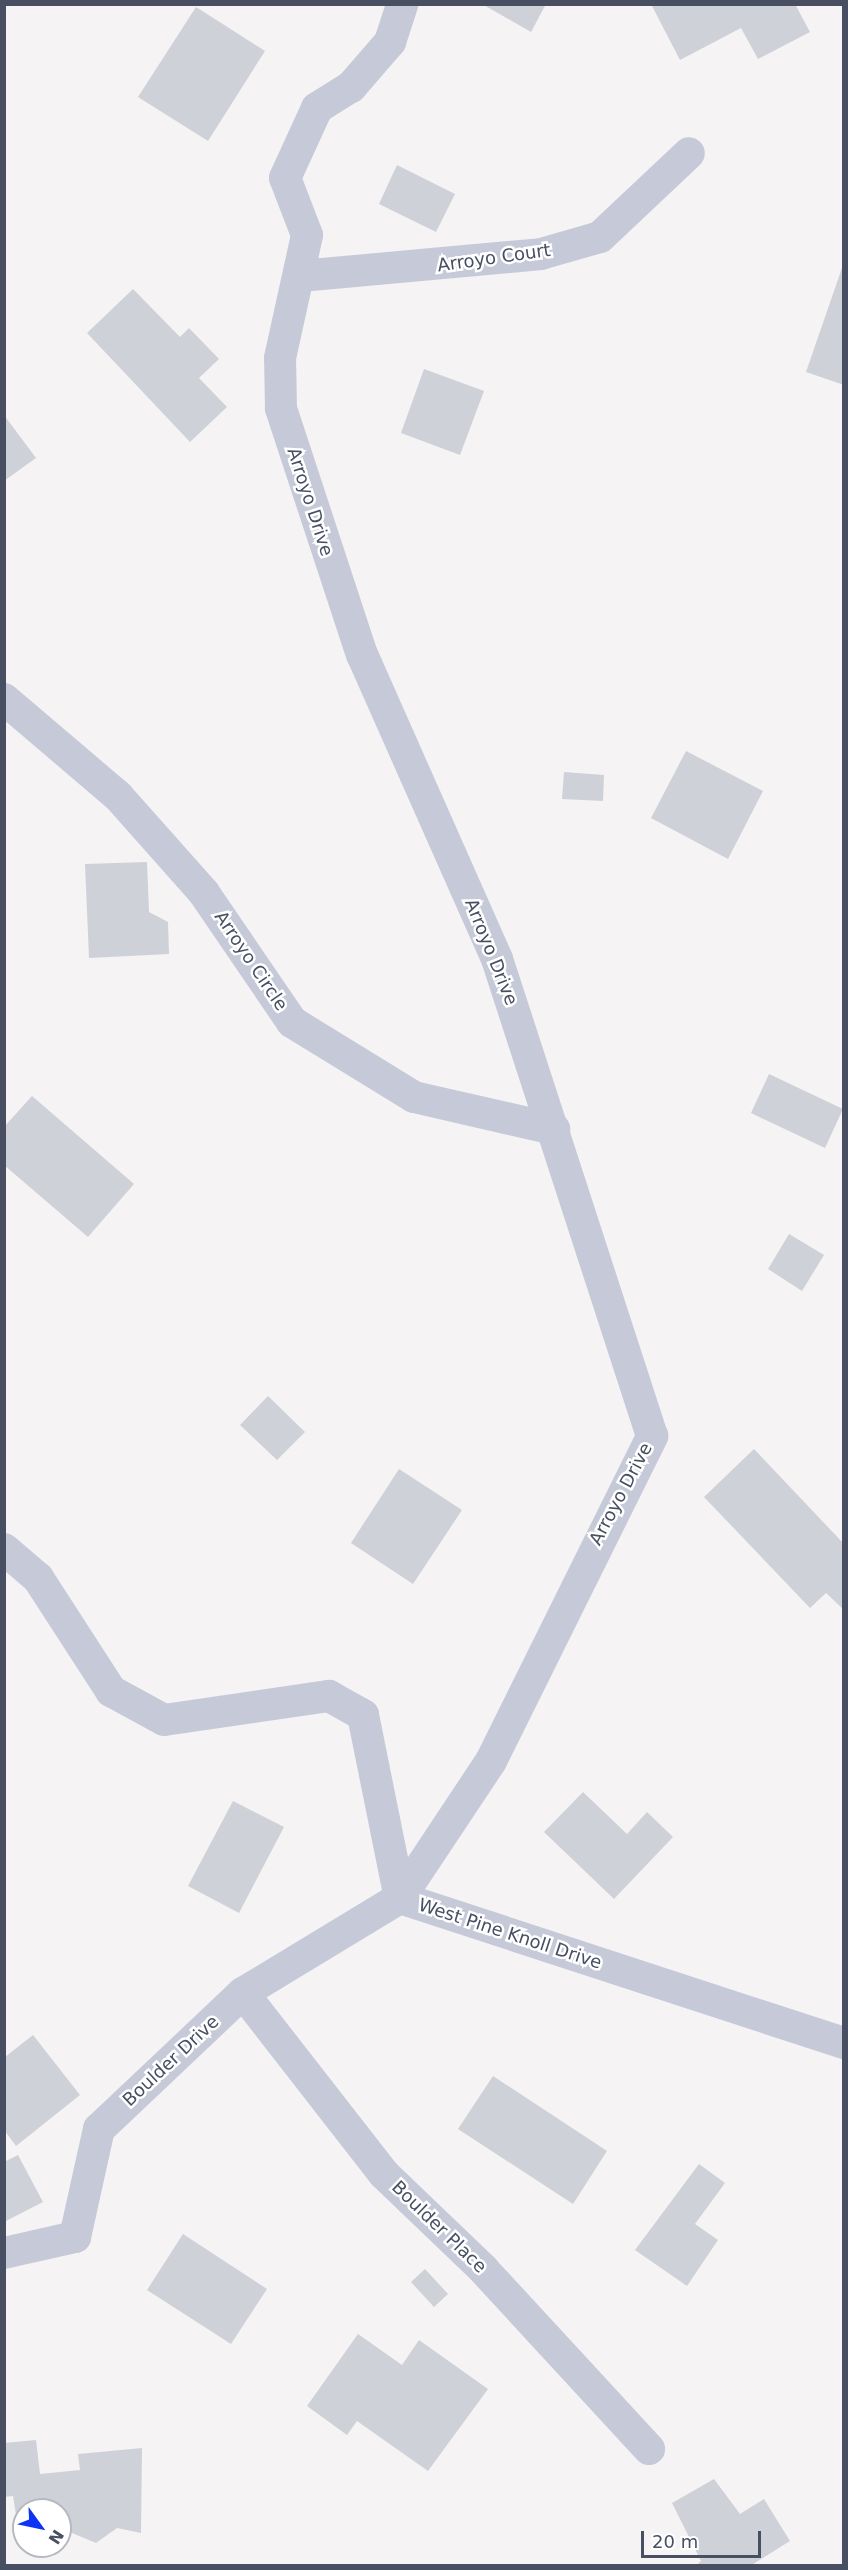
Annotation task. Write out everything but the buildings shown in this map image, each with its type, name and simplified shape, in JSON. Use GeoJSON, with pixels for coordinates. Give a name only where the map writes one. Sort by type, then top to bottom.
{"type":"FeatureCollection","features":[{"type":"Feature","properties":{"kind":"street","name":"Arroyo Drive"},"geometry":{"type":"LineString","coordinates":[[400,1898],[490,1761],[652,1436],[497,959],[362,655],[298,472],[281,408],[280,358],[300,276],[307,235],[285,178],[297,144],[317,108],[351,87],[390,42],[402,4]]}},
{"type":"Feature","properties":{"kind":"street","name":"Arroyo Court"},"geometry":{"type":"LineString","coordinates":[[300,276],[541,254],[600,237],[689,153]]}},
{"type":"Feature","properties":{"kind":"street","name":"Arroyo Circle"},"geometry":{"type":"LineString","coordinates":[[4,699],[117,796],[246,947],[292,1022],[414,1097],[554,1129]]}},
{"type":"Feature","properties":{"kind":"street","name":"West Pine Knoll Drive"},"geometry":{"type":"LineString","coordinates":[[4,1550],[38,1578],[111,1691],[164,1720],[329,1696],[363,1715],[400,1898],[843,2043]]}},
{"type":"Feature","properties":{"kind":"street","name":"Boulder Drive"},"geometry":{"type":"LineString","coordinates":[[4,2253],[75,2237],[99,2128],[243,1993],[400,1898]]}},
{"type":"Feature","properties":{"kind":"street","name":"Boulder Place"},"geometry":{"type":"LineString","coordinates":[[243,1993],[384,2174],[483,2269],[649,2449]]}}]}
